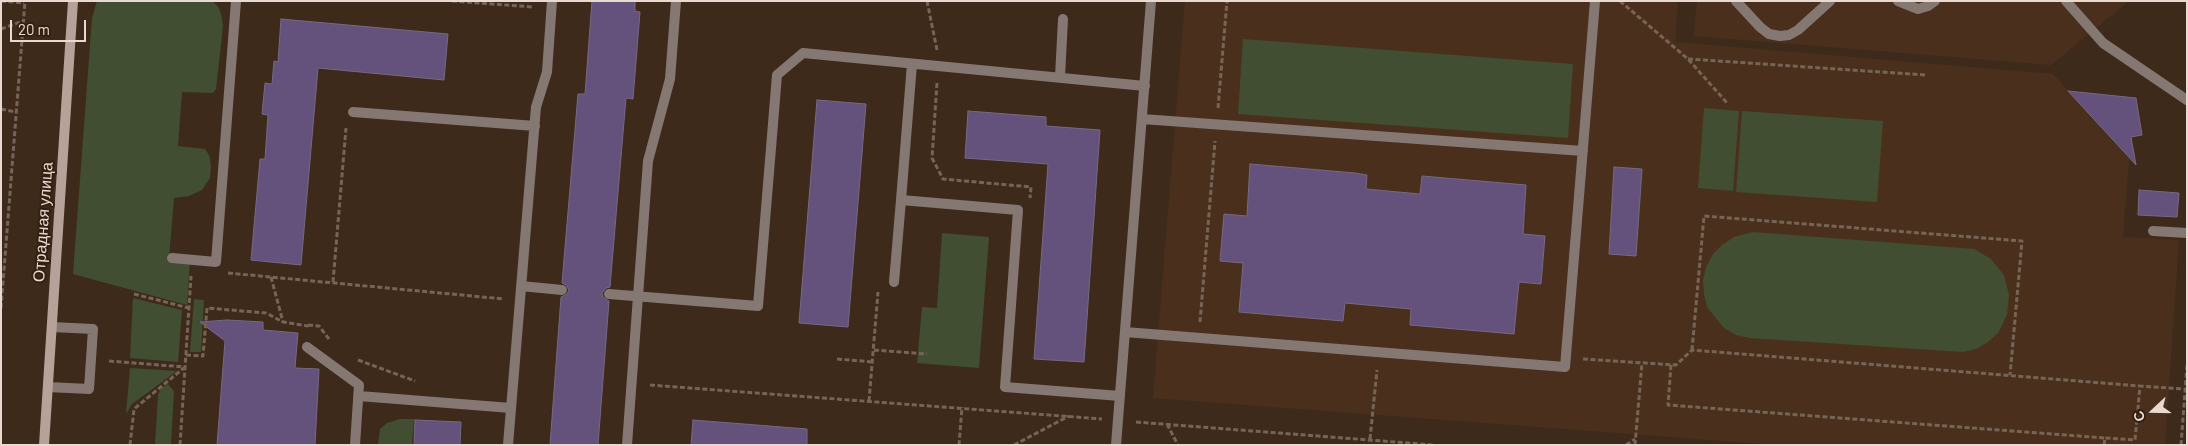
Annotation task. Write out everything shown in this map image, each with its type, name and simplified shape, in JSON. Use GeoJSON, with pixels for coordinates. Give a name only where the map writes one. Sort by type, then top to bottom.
{"type":"FeatureCollection","features":[{"type":"Feature","properties":{"kind":"street","name":"Отрадная улица"},"geometry":{"type":"LineString","coordinates":[[44,445],[73,1]]}},
{"type":"Feature","properties":{"kind":"lane"},"geometry":{"type":"LineString","coordinates":[[172,258],[216,262],[236,1]]}},
{"type":"Feature","properties":{"kind":"lane"},"geometry":{"type":"LineString","coordinates":[[626,445],[648,161],[670,80],[676,1]]}},
{"type":"Feature","properties":{"kind":"lane"},"geometry":{"type":"LineString","coordinates":[[1116,445],[1151,1]]}},
{"type":"Feature","properties":{"kind":"lane"},"geometry":{"type":"LineString","coordinates":[[1125,332],[1565,367],[1595,1]]}},
{"type":"Feature","properties":{"kind":"lane"},"geometry":{"type":"LineString","coordinates":[[1736,1],[1760,27],[1769,34],[1780,36],[1789,35],[1798,30],[1830,1]]}},
{"type":"Feature","properties":{"kind":"lane"},"geometry":{"type":"LineString","coordinates":[[1898,1],[1918,9],[1934,1]]}},
{"type":"Feature","properties":{"kind":"lane"},"geometry":{"type":"LineString","coordinates":[[2066,1],[2103,43],[2187,100]]}},
{"type":"Feature","properties":{"kind":"lane"},"geometry":{"type":"LineString","coordinates":[[508,445],[536,107],[547,72],[552,5]]}},
{"type":"Feature","properties":{"kind":"lane"},"geometry":{"type":"LineString","coordinates":[[1060,77],[1063,19]]}},
{"type":"Feature","properties":{"kind":"lane"},"geometry":{"type":"LineString","coordinates":[[609,294],[758,306],[777,75],[803,53],[1145,86]]}},
{"type":"Feature","properties":{"kind":"lane"},"geometry":{"type":"LineString","coordinates":[[894,282],[912,64]]}},
{"type":"Feature","properties":{"kind":"lane"},"geometry":{"type":"LineString","coordinates":[[350,115],[535,126]]}},
{"type":"Feature","properties":{"kind":"lane"},"geometry":{"type":"LineString","coordinates":[[1142,119],[1582,151]]}},
{"type":"Feature","properties":{"kind":"lane"},"geometry":{"type":"LineString","coordinates":[[901,200],[1018,210],[1005,387],[1120,396]]}},
{"type":"Feature","properties":{"kind":"lane"},"geometry":{"type":"LineString","coordinates":[[2153,231],[2187,233]]}},
{"type":"Feature","properties":{"kind":"lane"},"geometry":{"type":"LineString","coordinates":[[521,286],[562,290]]}},
{"type":"Feature","properties":{"kind":"lane"},"geometry":{"type":"LineString","coordinates":[[48,387],[89,389],[91,360],[93,329],[52,327]]}},
{"type":"Feature","properties":{"kind":"lane"},"geometry":{"type":"LineString","coordinates":[[307,348],[359,385],[355,445]]}},
{"type":"Feature","properties":{"kind":"lane"},"geometry":{"type":"LineString","coordinates":[[359,396],[511,408]]}},
{"type":"Feature","properties":{"kind":"path"},"geometry":{"type":"LineString","coordinates":[[1,1],[24,2],[1,308]]}},
{"type":"Feature","properties":{"kind":"path"},"geometry":{"type":"LineString","coordinates":[[452,1],[552,5]]}},
{"type":"Feature","properties":{"kind":"path"},"geometry":{"type":"LineString","coordinates":[[927,1],[939,66]]}},
{"type":"Feature","properties":{"kind":"path"},"geometry":{"type":"LineString","coordinates":[[1199,338],[1227,1]]}},
{"type":"Feature","properties":{"kind":"path"},"geometry":{"type":"LineString","coordinates":[[1620,1],[1688,59],[1728,104]]}},
{"type":"Feature","properties":{"kind":"path"},"geometry":{"type":"LineString","coordinates":[[1,29],[23,21]]}},
{"type":"Feature","properties":{"kind":"path"},"geometry":{"type":"LineString","coordinates":[[1688,59],[1926,75]]}},
{"type":"Feature","properties":{"kind":"path"},"geometry":{"type":"LineString","coordinates":[[1,109],[16,112]]}},
{"type":"Feature","properties":{"kind":"path"},"geometry":{"type":"LineString","coordinates":[[333,282],[350,115]]}},
{"type":"Feature","properties":{"kind":"path"},"geometry":{"type":"LineString","coordinates":[[1565,358],[1676,365],[1692,350],[1704,216],[2022,241],[2010,375]]}},
{"type":"Feature","properties":{"kind":"path"},"geometry":{"type":"LineString","coordinates":[[180,445],[192,259]]}},
{"type":"Feature","properties":{"kind":"path"},"geometry":{"type":"LineString","coordinates":[[225,273],[520,300]]}},
{"type":"Feature","properties":{"kind":"path"},"geometry":{"type":"LineString","coordinates":[[271,277],[283,322]]}},
{"type":"Feature","properties":{"kind":"path"},"geometry":{"type":"LineString","coordinates":[[134,294],[189,308]]}},
{"type":"Feature","properties":{"kind":"path"},"geometry":{"type":"LineString","coordinates":[[186,355],[203,356],[207,308],[266,313],[283,322],[319,326],[330,340]]}},
{"type":"Feature","properties":{"kind":"path"},"geometry":{"type":"LineString","coordinates":[[307,348],[308,325]]}},
{"type":"Feature","properties":{"kind":"path"},"geometry":{"type":"LineString","coordinates":[[874,350],[927,354]]}},
{"type":"Feature","properties":{"kind":"path"},"geometry":{"type":"LineString","coordinates":[[1692,350],[2185,389]]}},
{"type":"Feature","properties":{"kind":"path"},"geometry":{"type":"LineString","coordinates":[[1370,439],[1378,352]]}},
{"type":"Feature","properties":{"kind":"path"},"geometry":{"type":"LineString","coordinates":[[350,357],[421,383]]}},
{"type":"Feature","properties":{"kind":"path"},"geometry":{"type":"LineString","coordinates":[[837,359],[873,362]]}},
{"type":"Feature","properties":{"kind":"path"},"geometry":{"type":"LineString","coordinates":[[91,360],[185,367]]}},
{"type":"Feature","properties":{"kind":"path"},"geometry":{"type":"LineString","coordinates":[[1635,445],[1642,363]]}},
{"type":"Feature","properties":{"kind":"path"},"geometry":{"type":"LineString","coordinates":[[1671,365],[1668,405],[2135,440],[2140,386]]}},
{"type":"Feature","properties":{"kind":"path"},"geometry":{"type":"LineString","coordinates":[[2181,445],[2187,366]]}},
{"type":"Feature","properties":{"kind":"path"},"geometry":{"type":"LineString","coordinates":[[130,445],[134,409],[185,367]]}},
{"type":"Feature","properties":{"kind":"path"},"geometry":{"type":"LineString","coordinates":[[631,383],[962,407],[1434,445]]}},
{"type":"Feature","properties":{"kind":"path"},"geometry":{"type":"LineString","coordinates":[[959,445],[962,407]]}},
{"type":"Feature","properties":{"kind":"path"},"geometry":{"type":"LineString","coordinates":[[1014,445],[1069,416]]}},
{"type":"Feature","properties":{"kind":"path"},"geometry":{"type":"LineString","coordinates":[[1166,424],[1178,445]]}},
{"type":"Feature","properties":{"kind":"path"},"geometry":{"type":"LineString","coordinates":[[2104,445],[2105,438]]}},
{"type":"Feature","properties":{"kind":"path"},"geometry":{"type":"LineString","coordinates":[[1626,445],[1636,439]]}},
{"type":"Feature","properties":{"kind":"shaded area"},"geometry":{"type":"Polygon","coordinates":[[[1185,1],[1678,1],[1675,42],[2053,74],[2129,159],[2123,237],[2179,240],[2165,445],[1777,445],[1153,398],[1185,1]]]}},
{"type":"Feature","properties":{"kind":"shaded area"},"geometry":{"type":"Polygon","coordinates":[[[1697,1],[2129,1],[2051,65],[1694,36],[1697,1]]]}},
{"type":"Feature","properties":{"kind":"green space"},"geometry":{"type":"Polygon","coordinates":[[[97,1],[213,1],[219,8],[222,18],[223,26],[216,89],[213,93],[182,92],[178,146],[205,149],[209,155],[211,165],[210,178],[202,190],[189,196],[174,198],[169,258],[190,260],[187,305],[73,274],[92,18],[97,1]]]}},
{"type":"Feature","properties":{"kind":"green space"},"geometry":{"type":"Polygon","coordinates":[[[1243,39],[1573,64],[1568,138],[1238,114],[1243,39]]]}},
{"type":"Feature","properties":{"kind":"green space"},"geometry":{"type":"Polygon","coordinates":[[[1704,108],[1739,111],[1733,191],[1698,188],[1704,108]]]}},
{"type":"Feature","properties":{"kind":"green space"},"geometry":{"type":"Polygon","coordinates":[[[1742,111],[1883,121],[1877,202],[1736,192],[1742,111]]]}},
{"type":"Feature","properties":{"kind":"green space"},"geometry":{"type":"Polygon","coordinates":[[[1753,232],[1974,249],[1991,259],[2004,275],[2009,295],[2007,315],[1998,333],[1988,342],[1976,349],[1963,352],[1749,338],[1736,335],[1724,328],[1707,307],[1703,280],[1706,267],[1713,254],[1722,245],[1734,237],[1753,232]]]}},
{"type":"Feature","properties":{"kind":"green space"},"geometry":{"type":"Polygon","coordinates":[[[942,233],[989,237],[979,368],[917,363],[922,307],[937,308],[942,233]]]}},
{"type":"Feature","properties":{"kind":"green space"},"geometry":{"type":"Polygon","coordinates":[[[133,298],[182,310],[178,362],[130,358],[133,298]]]}},
{"type":"Feature","properties":{"kind":"green space"},"geometry":{"type":"Polygon","coordinates":[[[194,299],[204,300],[201,352],[190,352],[194,299]]]}},
{"type":"Feature","properties":{"kind":"green space"},"geometry":{"type":"Polygon","coordinates":[[[130,368],[177,371],[132,404],[126,414],[130,368]]]}},
{"type":"Feature","properties":{"kind":"green space"},"geometry":{"type":"Polygon","coordinates":[[[168,384],[174,391],[171,445],[155,445],[158,395],[161,388],[168,384]]]}},
{"type":"Feature","properties":{"kind":"green space"},"geometry":{"type":"Polygon","coordinates":[[[400,419],[414,419],[412,445],[378,445],[380,429],[387,423],[400,419]]]}},
{"type":"Feature","properties":{"kind":"building"},"geometry":{"type":"Polygon","coordinates":[[[592,1],[635,1],[635,11],[640,12],[633,99],[626,98],[610,287],[606,288],[602,293],[603,297],[609,301],[598,445],[550,445],[561,297],[567,294],[569,290],[562,283],[578,94],[585,94],[592,1]]]}},
{"type":"Feature","properties":{"kind":"building"},"geometry":{"type":"Polygon","coordinates":[[[281,19],[448,34],[444,80],[318,68],[301,265],[251,260],[260,159],[265,159],[268,115],[262,114],[265,83],[272,84],[274,61],[278,62],[281,19]]]}},
{"type":"Feature","properties":{"kind":"building"},"geometry":{"type":"Polygon","coordinates":[[[2068,91],[2136,98],[2142,135],[2131,137],[2136,165],[2068,91]]]}},
{"type":"Feature","properties":{"kind":"building"},"geometry":{"type":"Polygon","coordinates":[[[817,100],[866,104],[848,327],[799,323],[817,100]]]}},
{"type":"Feature","properties":{"kind":"building"},"geometry":{"type":"Polygon","coordinates":[[[968,111],[1046,117],[1046,126],[1100,130],[1084,362],[1034,359],[1048,164],[965,158],[968,111]]]}},
{"type":"Feature","properties":{"kind":"building"},"geometry":{"type":"Polygon","coordinates":[[[1250,164],[1367,175],[1366,189],[1420,194],[1422,176],[1526,185],[1523,234],[1545,236],[1541,284],[1519,282],[1514,334],[1410,325],[1411,309],[1345,303],[1343,321],[1239,312],[1243,263],[1220,261],[1224,214],[1247,216],[1250,164]]]}},
{"type":"Feature","properties":{"kind":"building"},"geometry":{"type":"Polygon","coordinates":[[[1614,167],[1642,169],[1636,256],[1609,254],[1614,167]]]}},
{"type":"Feature","properties":{"kind":"building"},"geometry":{"type":"Polygon","coordinates":[[[2139,190],[2179,193],[2177,217],[2138,215],[2139,190]]]}},
{"type":"Feature","properties":{"kind":"building"},"geometry":{"type":"Polygon","coordinates":[[[227,320],[263,322],[263,330],[298,333],[295,368],[319,369],[315,445],[217,445],[225,341],[200,322],[227,320]]]}},
{"type":"Feature","properties":{"kind":"building"},"geometry":{"type":"Polygon","coordinates":[[[415,420],[461,422],[460,445],[414,445],[415,420]]]}},
{"type":"Feature","properties":{"kind":"building"},"geometry":{"type":"Polygon","coordinates":[[[693,420],[807,429],[807,445],[691,445],[693,420]]]}}]}
